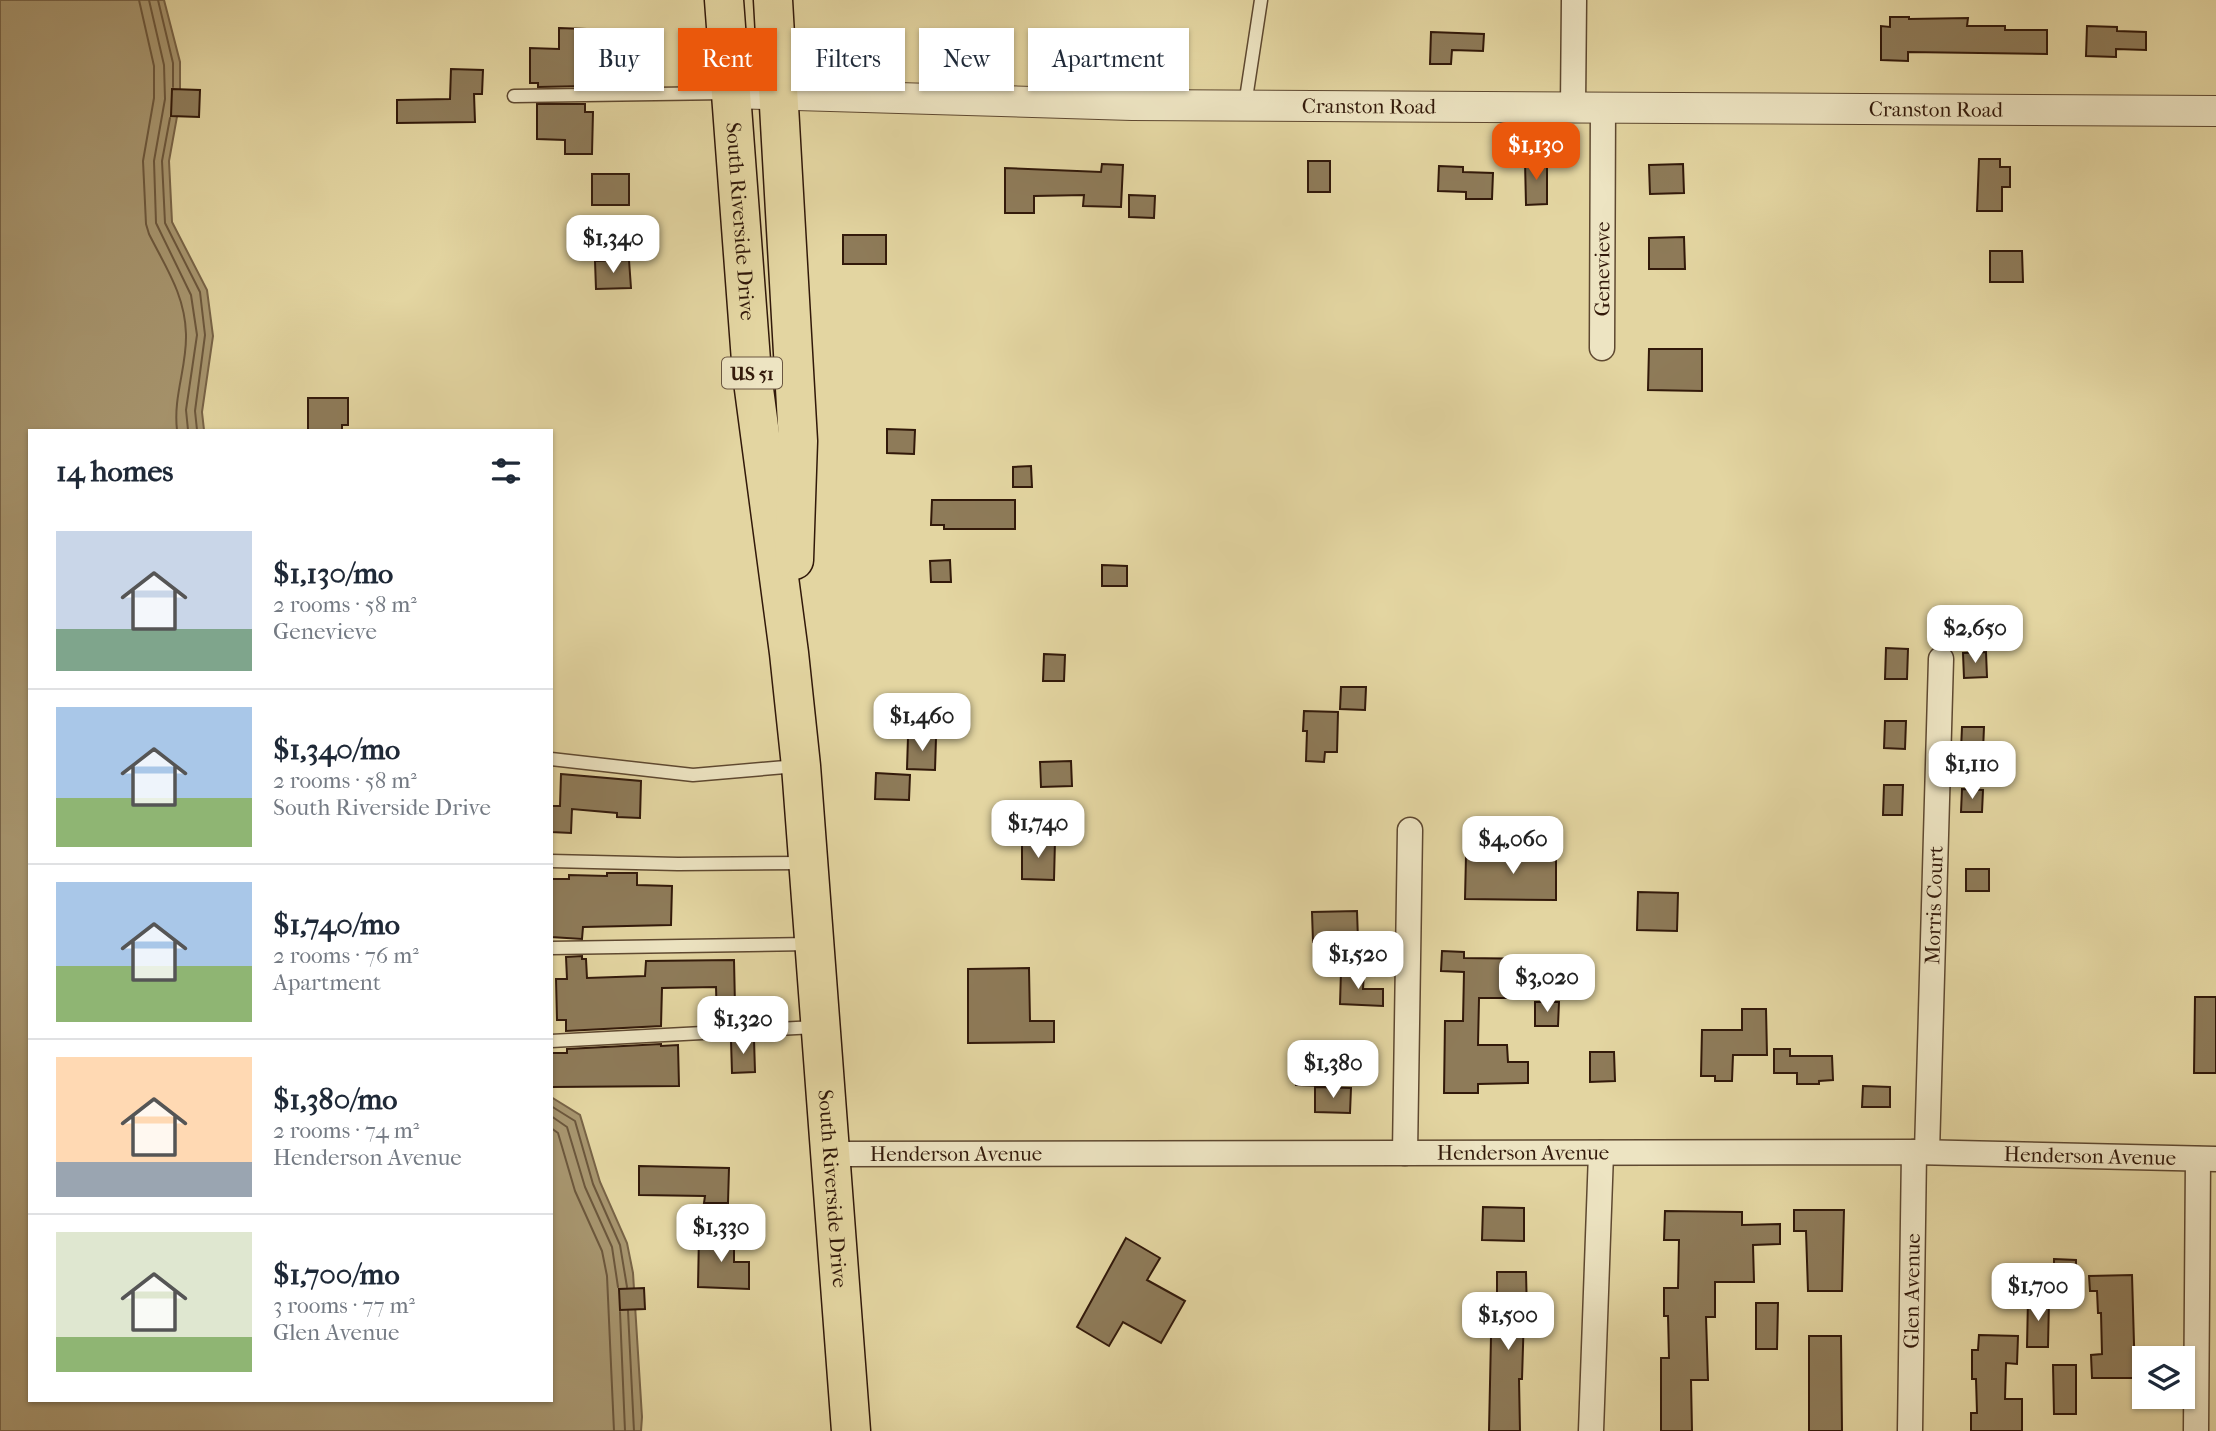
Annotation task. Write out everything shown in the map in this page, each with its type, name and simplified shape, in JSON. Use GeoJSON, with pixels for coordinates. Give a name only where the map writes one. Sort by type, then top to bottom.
{"type":"FeatureCollection","features":[{"type":"Feature","properties":{"kind":"main road","name":"South Riverside Drive"},"geometry":{"type":"LineString","coordinates":[[724,0],[752,374],[801,765],[851,1431]]}},
{"type":"Feature","properties":{"kind":"main road","name":"South Riverside Drive"},"geometry":{"type":"LineString","coordinates":[[773,0],[798,442],[789,653]]}},
{"type":"Feature","properties":{"kind":"street"},"geometry":{"type":"LineString","coordinates":[[1573,106],[1574,0]]}},
{"type":"Feature","properties":{"kind":"street","name":"Cranston Road"},"geometry":{"type":"LineString","coordinates":[[730,93],[1132,104],[2216,111]]}},
{"type":"Feature","properties":{"kind":"street","name":"Genevieve"},"geometry":{"type":"LineString","coordinates":[[1602,348],[1603,106]]}},
{"type":"Feature","properties":{"kind":"street","name":"Morris Court"},"geometry":{"type":"LineString","coordinates":[[1920,1152],[1941,659]]}},
{"type":"Feature","properties":{"kind":"street"},"geometry":{"type":"LineString","coordinates":[[1405,1153],[1410,830]]}},
{"type":"Feature","properties":{"kind":"street","name":"Henderson Avenue"},"geometry":{"type":"LineString","coordinates":[[830,1154],[1920,1152],[2207,1159]]}},
{"type":"Feature","properties":{"kind":"street","name":"Glen Avenue"},"geometry":{"type":"LineString","coordinates":[[1910,1431],[1920,1152]]}},
{"type":"Feature","properties":{"kind":"street"},"geometry":{"type":"LineString","coordinates":[[1591,1431],[1601,1153]]}},
{"type":"Feature","properties":{"kind":"street"},"geometry":{"type":"LineString","coordinates":[[2196,1431],[2207,1159]]}},
{"type":"Feature","properties":{"kind":"lane"},"geometry":{"type":"LineString","coordinates":[[1245,105],[1261,0]]}},
{"type":"Feature","properties":{"kind":"lane"},"geometry":{"type":"LineString","coordinates":[[514,96],[730,93]]}},
{"type":"Feature","properties":{"kind":"lane"},"geometry":{"type":"LineString","coordinates":[[553,759],[694,775],[801,765]]}},
{"type":"Feature","properties":{"kind":"lane"},"geometry":{"type":"LineString","coordinates":[[553,861],[808,863]]}},
{"type":"Feature","properties":{"kind":"lane"},"geometry":{"type":"LineString","coordinates":[[553,948],[814,944]]}},
{"type":"Feature","properties":{"kind":"lane"},"geometry":{"type":"LineString","coordinates":[[553,1041],[820,1027]]}},
{"type":"Feature","properties":{"kind":"water"},"geometry":{"type":"Polygon","coordinates":[[[0,0],[164,0],[180,62],[180,100],[169,161],[172,222],[207,290],[213,336],[202,412],[204,429],[28,429],[28,1402],[553,1402],[553,1098],[580,1115],[600,1182],[627,1243],[633,1273],[641,1431],[0,1431],[0,0]]]}},
{"type":"Feature","properties":{"kind":"building"},"geometry":{"type":"Polygon","coordinates":[[[1890,17],[1968,18],[1967,26],[2047,30],[2047,54],[1908,52],[1908,61],[1881,60],[1881,26],[1890,27],[1890,17]]]}},
{"type":"Feature","properties":{"kind":"building"},"geometry":{"type":"Polygon","coordinates":[[[2087,26],[2146,32],[2146,50],[2116,49],[2116,57],[2086,56],[2087,26]]]}},
{"type":"Feature","properties":{"kind":"building"},"geometry":{"type":"Polygon","coordinates":[[[559,28],[574,29],[574,86],[538,87],[538,83],[530,83],[530,48],[559,49],[559,28]]]}},
{"type":"Feature","properties":{"kind":"building"},"geometry":{"type":"Polygon","coordinates":[[[1431,32],[1484,34],[1483,51],[1452,50],[1451,64],[1430,64],[1431,32]]]}},
{"type":"Feature","properties":{"kind":"building"},"geometry":{"type":"Polygon","coordinates":[[[451,69],[483,70],[482,94],[474,94],[475,122],[397,123],[397,100],[450,99],[451,69]]]}},
{"type":"Feature","properties":{"kind":"building"},"geometry":{"type":"Polygon","coordinates":[[[172,89],[200,90],[199,117],[171,116],[172,89]]]}},
{"type":"Feature","properties":{"kind":"building"},"geometry":{"type":"Polygon","coordinates":[[[537,104],[585,104],[585,112],[593,112],[592,154],[565,154],[565,140],[537,139],[537,104]]]}},
{"type":"Feature","properties":{"kind":"building"},"geometry":{"type":"Polygon","coordinates":[[[1979,159],[2000,159],[2000,167],[2010,167],[2010,187],[2002,187],[2002,211],[1977,211],[1979,159]]]}},
{"type":"Feature","properties":{"kind":"building"},"geometry":{"type":"Polygon","coordinates":[[[1547,160],[1547,204],[1526,205],[1525,161],[1547,160]]]}},
{"type":"Feature","properties":{"kind":"building"},"geometry":{"type":"Polygon","coordinates":[[[1308,161],[1330,161],[1330,192],[1308,192],[1308,161]]]}},
{"type":"Feature","properties":{"kind":"building"},"geometry":{"type":"Polygon","coordinates":[[[1102,164],[1123,165],[1121,207],[1083,206],[1084,195],[1034,196],[1034,213],[1005,213],[1005,168],[1101,172],[1102,164]]]}},
{"type":"Feature","properties":{"kind":"building"},"geometry":{"type":"Polygon","coordinates":[[[1683,164],[1684,193],[1650,194],[1649,165],[1683,164]]]}},
{"type":"Feature","properties":{"kind":"building"},"geometry":{"type":"Polygon","coordinates":[[[1439,166],[1463,167],[1463,172],[1493,173],[1492,199],[1466,199],[1466,192],[1438,191],[1439,166]]]}},
{"type":"Feature","properties":{"kind":"building"},"geometry":{"type":"Polygon","coordinates":[[[592,174],[629,174],[629,205],[592,205],[592,174]]]}},
{"type":"Feature","properties":{"kind":"building"},"geometry":{"type":"Polygon","coordinates":[[[1129,195],[1155,196],[1154,218],[1129,217],[1129,195]]]}},
{"type":"Feature","properties":{"kind":"building"},"geometry":{"type":"Polygon","coordinates":[[[843,235],[886,235],[886,264],[843,264],[843,235]]]}},
{"type":"Feature","properties":{"kind":"building"},"geometry":{"type":"Polygon","coordinates":[[[1684,237],[1685,269],[1649,269],[1649,238],[1684,237]]]}},
{"type":"Feature","properties":{"kind":"building"},"geometry":{"type":"Polygon","coordinates":[[[1990,251],[2022,251],[2023,282],[1990,282],[1990,251]]]}},
{"type":"Feature","properties":{"kind":"building"},"geometry":{"type":"Polygon","coordinates":[[[629,260],[631,288],[596,289],[595,261],[629,260]]]}},
{"type":"Feature","properties":{"kind":"building"},"geometry":{"type":"Polygon","coordinates":[[[1649,349],[1702,349],[1702,391],[1648,390],[1649,349]]]}},
{"type":"Feature","properties":{"kind":"building"},"geometry":{"type":"Polygon","coordinates":[[[308,398],[348,398],[348,425],[342,425],[342,429],[308,429],[308,398]]]}},
{"type":"Feature","properties":{"kind":"building"},"geometry":{"type":"Polygon","coordinates":[[[887,429],[915,430],[914,454],[887,453],[887,429]]]}},
{"type":"Feature","properties":{"kind":"building"},"geometry":{"type":"Polygon","coordinates":[[[1031,466],[1032,487],[1013,487],[1013,467],[1031,466]]]}},
{"type":"Feature","properties":{"kind":"building"},"geometry":{"type":"Polygon","coordinates":[[[932,500],[1015,500],[1015,529],[944,529],[944,525],[931,525],[932,500]]]}},
{"type":"Feature","properties":{"kind":"building"},"geometry":{"type":"Polygon","coordinates":[[[950,560],[951,582],[931,582],[930,561],[950,560]]]}},
{"type":"Feature","properties":{"kind":"building"},"geometry":{"type":"Polygon","coordinates":[[[1102,565],[1127,566],[1127,586],[1102,586],[1102,565]]]}},
{"type":"Feature","properties":{"kind":"building"},"geometry":{"type":"Polygon","coordinates":[[[1886,648],[1908,649],[1907,679],[1885,679],[1886,648]]]}},
{"type":"Feature","properties":{"kind":"building"},"geometry":{"type":"Polygon","coordinates":[[[1986,652],[1987,677],[1964,678],[1963,653],[1986,652]]]}},
{"type":"Feature","properties":{"kind":"building"},"geometry":{"type":"Polygon","coordinates":[[[1044,654],[1065,655],[1064,681],[1043,681],[1044,654]]]}},
{"type":"Feature","properties":{"kind":"building"},"geometry":{"type":"Polygon","coordinates":[[[1341,687],[1366,687],[1365,710],[1340,709],[1341,687]]]}},
{"type":"Feature","properties":{"kind":"building"},"geometry":{"type":"Polygon","coordinates":[[[1304,711],[1338,712],[1337,752],[1325,752],[1324,762],[1306,761],[1307,731],[1303,731],[1304,711]]]}},
{"type":"Feature","properties":{"kind":"building"},"geometry":{"type":"Polygon","coordinates":[[[1885,721],[1906,721],[1905,749],[1884,748],[1885,721]]]}},
{"type":"Feature","properties":{"kind":"building"},"geometry":{"type":"Polygon","coordinates":[[[1962,727],[1984,727],[1983,751],[1961,750],[1962,727]]]}},
{"type":"Feature","properties":{"kind":"building"},"geometry":{"type":"Polygon","coordinates":[[[908,737],[936,738],[935,770],[907,769],[908,737]]]}},
{"type":"Feature","properties":{"kind":"building"},"geometry":{"type":"Polygon","coordinates":[[[1071,761],[1072,786],[1041,787],[1040,762],[1071,761]]]}},
{"type":"Feature","properties":{"kind":"building"},"geometry":{"type":"Polygon","coordinates":[[[876,773],[910,775],[909,800],[875,799],[876,773]]]}},
{"type":"Feature","properties":{"kind":"building"},"geometry":{"type":"Polygon","coordinates":[[[561,774],[641,781],[640,818],[572,809],[571,833],[553,832],[553,806],[560,806],[561,774]]]}},
{"type":"Feature","properties":{"kind":"building"},"geometry":{"type":"Polygon","coordinates":[[[1884,785],[1903,785],[1902,815],[1883,815],[1884,785]]]}},
{"type":"Feature","properties":{"kind":"building"},"geometry":{"type":"Polygon","coordinates":[[[1962,789],[1983,790],[1982,812],[1961,812],[1962,789]]]}},
{"type":"Feature","properties":{"kind":"building"},"geometry":{"type":"Polygon","coordinates":[[[1022,840],[1055,840],[1054,880],[1022,879],[1022,840]]]}},
{"type":"Feature","properties":{"kind":"building"},"geometry":{"type":"Polygon","coordinates":[[[1526,844],[1556,844],[1556,900],[1465,899],[1466,856],[1526,857],[1526,844]]]}},
{"type":"Feature","properties":{"kind":"building"},"geometry":{"type":"Polygon","coordinates":[[[1966,869],[1989,869],[1989,891],[1966,891],[1966,869]]]}},
{"type":"Feature","properties":{"kind":"building"},"geometry":{"type":"Polygon","coordinates":[[[607,873],[637,873],[637,885],[672,886],[671,925],[583,927],[582,939],[553,937],[553,879],[569,879],[569,875],[607,876],[607,873]]]}},
{"type":"Feature","properties":{"kind":"building"},"geometry":{"type":"Polygon","coordinates":[[[1638,892],[1678,893],[1677,931],[1637,930],[1638,892]]]}},
{"type":"Feature","properties":{"kind":"building"},"geometry":{"type":"Polygon","coordinates":[[[1357,911],[1358,940],[1313,942],[1312,912],[1357,911]]]}},
{"type":"Feature","properties":{"kind":"building"},"geometry":{"type":"Polygon","coordinates":[[[1442,951],[1464,952],[1464,958],[1541,959],[1541,998],[1479,998],[1478,1045],[1507,1045],[1508,1062],[1528,1062],[1528,1083],[1478,1084],[1478,1093],[1444,1093],[1445,1021],[1463,1021],[1464,972],[1441,971],[1442,951]]]}},
{"type":"Feature","properties":{"kind":"building"},"geometry":{"type":"Polygon","coordinates":[[[582,956],[582,959],[586,959],[587,978],[645,976],[646,961],[734,960],[735,1006],[741,1006],[741,1022],[717,1023],[716,987],[662,988],[661,1026],[566,1031],[566,1020],[557,1020],[556,979],[567,979],[566,957],[582,956]]]}},
{"type":"Feature","properties":{"kind":"building"},"geometry":{"type":"Polygon","coordinates":[[[1029,968],[1030,1021],[1054,1021],[1054,1042],[968,1043],[968,969],[1029,968]]]}},
{"type":"Feature","properties":{"kind":"building"},"geometry":{"type":"Polygon","coordinates":[[[1341,971],[1364,972],[1363,989],[1383,989],[1383,1006],[1340,1004],[1341,971]]]}},
{"type":"Feature","properties":{"kind":"building"},"geometry":{"type":"Polygon","coordinates":[[[2195,997],[2216,997],[2216,1073],[2194,1073],[2195,997]]]}},
{"type":"Feature","properties":{"kind":"building"},"geometry":{"type":"Polygon","coordinates":[[[1535,1002],[1559,1002],[1558,1026],[1535,1026],[1535,1002]]]}},
{"type":"Feature","properties":{"kind":"building"},"geometry":{"type":"Polygon","coordinates":[[[1742,1009],[1766,1009],[1767,1055],[1733,1055],[1732,1081],[1715,1081],[1715,1076],[1701,1076],[1702,1030],[1742,1030],[1742,1009]]]}},
{"type":"Feature","properties":{"kind":"building"},"geometry":{"type":"Polygon","coordinates":[[[754,1039],[755,1072],[732,1073],[731,1040],[754,1039]]]}},
{"type":"Feature","properties":{"kind":"building"},"geometry":{"type":"Polygon","coordinates":[[[678,1045],[679,1086],[553,1087],[553,1053],[567,1053],[567,1049],[678,1045]]]}},
{"type":"Feature","properties":{"kind":"building"},"geometry":{"type":"Polygon","coordinates":[[[1774,1049],[1790,1049],[1790,1056],[1832,1056],[1833,1080],[1819,1081],[1819,1084],[1797,1084],[1797,1073],[1774,1073],[1774,1049]]]}},
{"type":"Feature","properties":{"kind":"building"},"geometry":{"type":"Polygon","coordinates":[[[1590,1052],[1614,1052],[1615,1081],[1590,1082],[1590,1052]]]}},
{"type":"Feature","properties":{"kind":"building"},"geometry":{"type":"Polygon","coordinates":[[[1297,1060],[1327,1061],[1326,1086],[1296,1085],[1297,1060]]]}},
{"type":"Feature","properties":{"kind":"building"},"geometry":{"type":"Polygon","coordinates":[[[1863,1086],[1890,1087],[1890,1107],[1862,1107],[1863,1086]]]}},
{"type":"Feature","properties":{"kind":"building"},"geometry":{"type":"Polygon","coordinates":[[[1315,1087],[1351,1088],[1350,1113],[1315,1112],[1315,1087]]]}},
{"type":"Feature","properties":{"kind":"building"},"geometry":{"type":"Polygon","coordinates":[[[639,1166],[729,1168],[728,1203],[704,1203],[705,1196],[639,1195],[639,1166]]]}},
{"type":"Feature","properties":{"kind":"building"},"geometry":{"type":"Polygon","coordinates":[[[1483,1207],[1524,1208],[1524,1241],[1482,1240],[1483,1207]]]}},
{"type":"Feature","properties":{"kind":"building"},"geometry":{"type":"Polygon","coordinates":[[[1794,1210],[1844,1210],[1842,1291],[1808,1291],[1806,1231],[1794,1231],[1794,1210]]]}},
{"type":"Feature","properties":{"kind":"building"},"geometry":{"type":"Polygon","coordinates":[[[1665,1211],[1742,1212],[1742,1225],[1780,1224],[1780,1244],[1753,1245],[1754,1282],[1715,1282],[1715,1317],[1706,1317],[1708,1380],[1691,1380],[1692,1431],[1661,1431],[1661,1358],[1669,1358],[1664,1288],[1678,1288],[1679,1240],[1664,1240],[1665,1211]]]}},
{"type":"Feature","properties":{"kind":"building"},"geometry":{"type":"Polygon","coordinates":[[[699,1234],[734,1235],[734,1262],[749,1262],[749,1289],[698,1287],[699,1234]]]}},
{"type":"Feature","properties":{"kind":"building"},"geometry":{"type":"Polygon","coordinates":[[[1126,1238],[1160,1258],[1147,1280],[1185,1301],[1161,1343],[1123,1322],[1109,1346],[1077,1327],[1126,1238]]]}},
{"type":"Feature","properties":{"kind":"building"},"geometry":{"type":"Polygon","coordinates":[[[2054,1259],[2076,1260],[2076,1284],[2054,1283],[2054,1259]]]}},
{"type":"Feature","properties":{"kind":"building"},"geometry":{"type":"Polygon","coordinates":[[[1497,1272],[1526,1272],[1527,1314],[1524,1314],[1522,1379],[1519,1379],[1520,1431],[1489,1431],[1491,1337],[1497,1337],[1497,1272]]]}},
{"type":"Feature","properties":{"kind":"building"},"geometry":{"type":"Polygon","coordinates":[[[2132,1275],[2132,1378],[2092,1378],[2091,1355],[2102,1354],[2101,1313],[2098,1313],[2097,1291],[2090,1291],[2089,1276],[2132,1275]]]}},
{"type":"Feature","properties":{"kind":"building"},"geometry":{"type":"Polygon","coordinates":[[[644,1288],[645,1309],[620,1310],[619,1289],[644,1288]]]}},
{"type":"Feature","properties":{"kind":"building"},"geometry":{"type":"Polygon","coordinates":[[[2028,1299],[2049,1299],[2048,1347],[2027,1347],[2028,1299]]]}},
{"type":"Feature","properties":{"kind":"building"},"geometry":{"type":"Polygon","coordinates":[[[1756,1303],[1778,1303],[1777,1349],[1756,1349],[1756,1303]]]}},
{"type":"Feature","properties":{"kind":"building"},"geometry":{"type":"Polygon","coordinates":[[[1979,1335],[2018,1336],[2017,1364],[2006,1363],[2005,1399],[2022,1399],[2022,1431],[1971,1431],[1971,1413],[1977,1413],[1976,1379],[1972,1379],[1972,1350],[1978,1350],[1979,1335]]]}},
{"type":"Feature","properties":{"kind":"building"},"geometry":{"type":"Polygon","coordinates":[[[1809,1336],[1841,1336],[1842,1431],[1809,1431],[1809,1336]]]}},
{"type":"Feature","properties":{"kind":"building"},"geometry":{"type":"Polygon","coordinates":[[[2053,1365],[2076,1365],[2076,1414],[2054,1414],[2053,1365]]]}}]}
